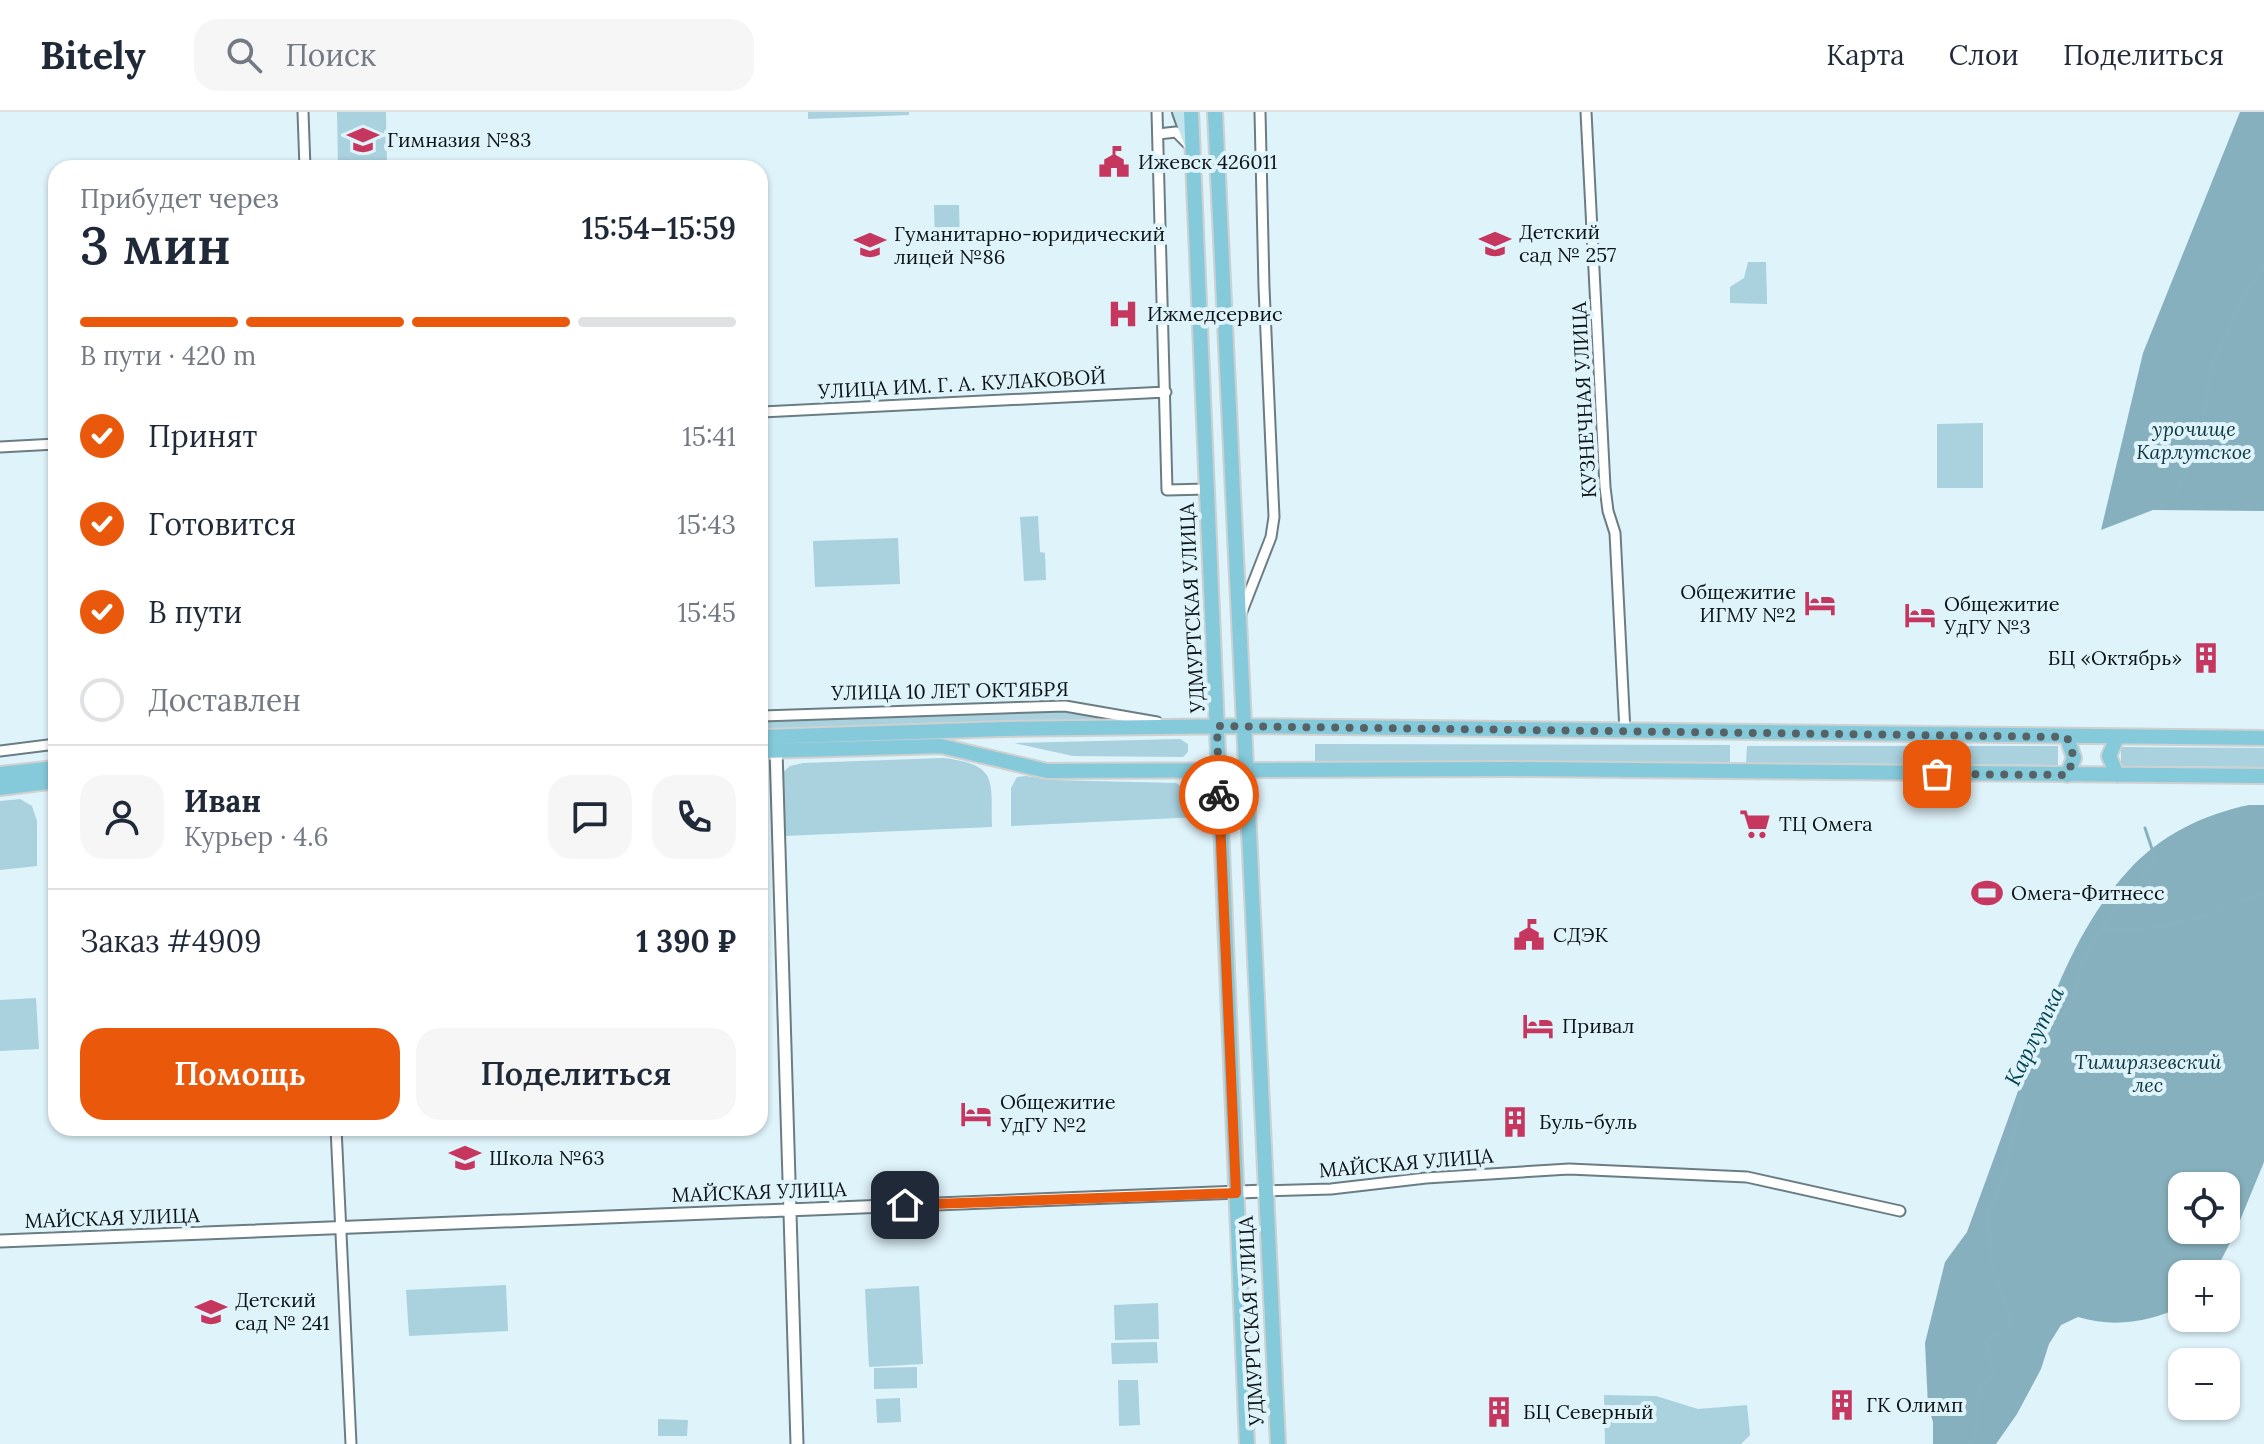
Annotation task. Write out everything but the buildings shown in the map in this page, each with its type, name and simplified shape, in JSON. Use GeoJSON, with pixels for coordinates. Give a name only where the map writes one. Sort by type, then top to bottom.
{"type":"FeatureCollection","features":[{"type":"Feature","properties":{"kind":"main road"},"geometry":{"type":"LineString","coordinates":[[1179,112],[1193,149]]}},
{"type":"Feature","properties":{"kind":"main road","name":"УДМУРТСКАЯ УЛИЦА"},"geometry":{"type":"LineString","coordinates":[[1191,112],[1247,1444]]}},
{"type":"Feature","properties":{"kind":"main road","name":"УДМУРТСКАЯ УЛИЦА"},"geometry":{"type":"LineString","coordinates":[[1215,112],[1278,1444]]}},
{"type":"Feature","properties":{"kind":"main road","name":"УЛИЦА 10 ЛЕТ ОКТЯБРЯ"},"geometry":{"type":"LineString","coordinates":[[768,747],[776,743],[1004,729],[1217,726],[2264,738]]}},
{"type":"Feature","properties":{"kind":"main road"},"geometry":{"type":"LineString","coordinates":[[2067,737],[2074,758],[2067,775]]}},
{"type":"Feature","properties":{"kind":"main road"},"geometry":{"type":"LineString","coordinates":[[2117,737],[2109,756],[2117,775]]}},
{"type":"Feature","properties":{"kind":"main road","name":"УЛИЦА 10 ЛЕТ ОКТЯБРЯ"},"geometry":{"type":"LineString","coordinates":[[768,740],[776,743],[941,746],[1047,771],[1245,769],[2264,776]]}},
{"type":"Feature","properties":{"kind":"main road"},"geometry":{"type":"LineString","coordinates":[[0,774],[48,769]]}},
{"type":"Feature","properties":{"kind":"main road"},"geometry":{"type":"LineString","coordinates":[[0,788],[48,782]]}},
{"type":"Feature","properties":{"kind":"main road"},"geometry":{"type":"LineString","coordinates":[[1239,1257],[1246,1248],[1253,1247],[1260,1247],[1268,1254]]}},
{"type":"Feature","properties":{"kind":"street"},"geometry":{"type":"LineString","coordinates":[[303,112],[305,160]]}},
{"type":"Feature","properties":{"kind":"street","name":"УДМУРТСКАЯ УЛИЦА"},"geometry":{"type":"LineString","coordinates":[[1157,112],[1167,490],[1207,489]]}},
{"type":"Feature","properties":{"kind":"street"},"geometry":{"type":"LineString","coordinates":[[1216,146],[1223,112]]}},
{"type":"Feature","properties":{"kind":"street","name":"УДМУРТСКАЯ УЛИЦА"},"geometry":{"type":"LineString","coordinates":[[1238,621],[1271,537],[1274,517],[1260,112]]}},
{"type":"Feature","properties":{"kind":"street","name":"КУЗНЕЧНАЯ УЛИЦА"},"geometry":{"type":"LineString","coordinates":[[1586,112],[1605,487],[1615,533],[1625,732]]}},
{"type":"Feature","properties":{"kind":"street"},"geometry":{"type":"LineString","coordinates":[[1158,134],[1176,132],[1193,149]]}},
{"type":"Feature","properties":{"kind":"street","name":"УЛИЦА ИМ. Г. А. КУЛАКОВОЙ"},"geometry":{"type":"LineString","coordinates":[[768,412],[1166,392]]}},
{"type":"Feature","properties":{"kind":"street"},"geometry":{"type":"LineString","coordinates":[[0,447],[48,444]]}},
{"type":"Feature","properties":{"kind":"street","name":"УЛИЦА 10 ЛЕТ ОКТЯБРЯ"},"geometry":{"type":"LineString","coordinates":[[768,716],[1065,706],[1188,727]]}},
{"type":"Feature","properties":{"kind":"street"},"geometry":{"type":"LineString","coordinates":[[776,743],[797,1444]]}},
{"type":"Feature","properties":{"kind":"street"},"geometry":{"type":"LineString","coordinates":[[0,751],[48,745]]}},
{"type":"Feature","properties":{"kind":"street"},"geometry":{"type":"LineString","coordinates":[[336,1136],[351,1444]]}},
{"type":"Feature","properties":{"kind":"street","name":"МАЙСКАЯ УЛИЦА"},"geometry":{"type":"LineString","coordinates":[[0,1241],[1331,1189],[1426,1178],[1569,1169],[1747,1177],[1900,1211]]}},
{"type":"Feature","properties":{"kind":"shaded area"},"geometry":{"type":"Polygon","coordinates":[[[337,112],[386,112],[387,160],[338,160],[337,112]]]}},
{"type":"Feature","properties":{"kind":"shaded area"},"geometry":{"type":"Polygon","coordinates":[[[808,112],[909,112],[909,115],[808,119],[808,112]]]}},
{"type":"Feature","properties":{"kind":"shaded area"},"geometry":{"type":"Polygon","coordinates":[[[934,205],[959,205],[960,245],[935,245],[934,205]]]}},
{"type":"Feature","properties":{"kind":"shaded area"},"geometry":{"type":"Polygon","coordinates":[[[1748,262],[1766,262],[1767,304],[1730,303],[1730,287],[1744,278],[1748,262]]]}},
{"type":"Feature","properties":{"kind":"shaded area"},"geometry":{"type":"Polygon","coordinates":[[[1983,423],[1983,488],[1937,488],[1937,424],[1983,423]]]}},
{"type":"Feature","properties":{"kind":"shaded area"},"geometry":{"type":"Polygon","coordinates":[[[1038,516],[1040,552],[1045,553],[1046,580],[1024,581],[1020,517],[1038,516]]]}},
{"type":"Feature","properties":{"kind":"shaded area"},"geometry":{"type":"Polygon","coordinates":[[[898,538],[900,584],[815,587],[813,541],[898,538]]]}},
{"type":"Feature","properties":{"kind":"shaded area"},"geometry":{"type":"Polygon","coordinates":[[[1073,710],[1110,720],[768,731],[768,722],[1073,710]]]}},
{"type":"Feature","properties":{"kind":"shaded area"},"geometry":{"type":"Polygon","coordinates":[[[1180,739],[1188,744],[1188,752],[1183,757],[1073,756],[1014,743],[1180,739]]]}},
{"type":"Feature","properties":{"kind":"shaded area"},"geometry":{"type":"Polygon","coordinates":[[[1315,744],[1730,745],[1730,762],[1315,761],[1315,744]]]}},
{"type":"Feature","properties":{"kind":"shaded area"},"geometry":{"type":"Polygon","coordinates":[[[1747,746],[2058,746],[2058,765],[1746,763],[1747,746]]]}},
{"type":"Feature","properties":{"kind":"shaded area"},"geometry":{"type":"Polygon","coordinates":[[[2121,747],[2264,748],[2264,767],[2121,766],[2121,747]]]}},
{"type":"Feature","properties":{"kind":"shaded area"},"geometry":{"type":"Polygon","coordinates":[[[944,758],[974,765],[988,777],[992,827],[784,836],[781,774],[790,766],[944,758]]]}},
{"type":"Feature","properties":{"kind":"shaded area"},"geometry":{"type":"Polygon","coordinates":[[[1017,777],[1052,780],[1176,783],[1195,794],[1198,817],[1011,826],[1011,788],[1017,777]]]}},
{"type":"Feature","properties":{"kind":"shaded area"},"geometry":{"type":"Polygon","coordinates":[[[20,799],[32,806],[37,821],[37,866],[0,870],[0,801],[20,799]]]}},
{"type":"Feature","properties":{"kind":"shaded area"},"geometry":{"type":"Polygon","coordinates":[[[36,998],[39,1049],[0,1051],[0,1000],[36,998]]]}},
{"type":"Feature","properties":{"kind":"shaded area"},"geometry":{"type":"Polygon","coordinates":[[[506,1285],[508,1331],[409,1336],[406,1290],[506,1285]]]}},
{"type":"Feature","properties":{"kind":"shaded area"},"geometry":{"type":"Polygon","coordinates":[[[919,1286],[923,1364],[869,1367],[865,1289],[919,1286]]]}},
{"type":"Feature","properties":{"kind":"shaded area"},"geometry":{"type":"Polygon","coordinates":[[[1158,1303],[1159,1339],[1115,1340],[1114,1305],[1158,1303]]]}},
{"type":"Feature","properties":{"kind":"shaded area"},"geometry":{"type":"Polygon","coordinates":[[[1157,1342],[1158,1363],[1112,1364],[1111,1343],[1157,1342]]]}},
{"type":"Feature","properties":{"kind":"shaded area"},"geometry":{"type":"Polygon","coordinates":[[[917,1367],[917,1388],[874,1389],[874,1368],[917,1367]]]}},
{"type":"Feature","properties":{"kind":"shaded area"},"geometry":{"type":"Polygon","coordinates":[[[1118,1380],[1138,1380],[1140,1425],[1119,1426],[1118,1380]]]}},
{"type":"Feature","properties":{"kind":"shaded area"},"geometry":{"type":"Polygon","coordinates":[[[1604,1395],[1656,1396],[1698,1409],[1747,1405],[1750,1435],[1741,1444],[1605,1444],[1604,1395]]]}},
{"type":"Feature","properties":{"kind":"shaded area"},"geometry":{"type":"Polygon","coordinates":[[[900,1398],[901,1422],[877,1423],[876,1399],[900,1398]]]}},
{"type":"Feature","properties":{"kind":"shaded area"},"geometry":{"type":"Polygon","coordinates":[[[658,1419],[688,1420],[687,1436],[658,1436],[658,1419]]]}},
{"type":"Feature","properties":{"kind":"green space","name":"урочище Карлутское"},"geometry":{"type":"Polygon","coordinates":[[[2240,112],[2264,112],[2264,511],[2153,510],[2101,530],[2143,353],[2240,112]]]}},
{"type":"Feature","properties":{"kind":"green space","name":"Тимирязевский лес"},"geometry":{"type":"Polygon","coordinates":[[[2249,805],[2264,805],[2264,1162],[2240,1220],[2240,1172],[2168,1172],[2168,1244],[2229,1244],[2221,1260],[2168,1260],[2168,1312],[2118,1323],[2078,1317],[2061,1325],[2017,1414],[1996,1444],[1933,1444],[1925,1343],[1945,1262],[1967,1232],[2066,968],[2093,917],[2140,858],[2183,828],[2215,814],[2249,805]]]}},
{"type":"Feature","properties":{"kind":"waterway","name":"Карлутка"},"geometry":{"type":"LineString","coordinates":[[2177,491],[2197,451],[2212,365],[2244,296],[2264,266]]}},
{"type":"Feature","properties":{"kind":"waterway","name":"Карлутка"},"geometry":{"type":"LineString","coordinates":[[1970,1444],[1975,1437],[1979,1386],[1993,1376],[1986,1341],[2012,1323],[1992,1266],[1987,1216],[2005,1174],[2023,1092],[2044,1048],[2073,1001],[2079,971],[2101,928],[2156,861],[2145,828]]}},
{"type":"Feature","properties":{"kind":"waterway"},"geometry":{"type":"LineString","coordinates":[[2102,928],[2123,930],[2164,926],[2205,915],[2264,893]]}},
{"type":"Feature","properties":{"kind":"way so far"},"geometry":{"type":"LineString","coordinates":[[1219,795],[1217,726],[2067,737],[2074,758],[2067,775],[1937,774]]}},
{"type":"Feature","properties":{"kind":"place","name":"Гимназия №83"},"geometry":{"type":"Point","coordinates":[363,140]}},
{"type":"Feature","properties":{"kind":"place","name":"Ижевск 426011"},"geometry":{"type":"Point","coordinates":[1114,162]}},
{"type":"Feature","properties":{"kind":"place","name":"Детский сад № 257"},"geometry":{"type":"Point","coordinates":[1495,244]}},
{"type":"Feature","properties":{"kind":"place","name":"Гуманитарно-юридический лицей №86"},"geometry":{"type":"Point","coordinates":[870,245]}},
{"type":"Feature","properties":{"kind":"place","name":"Ижмедсервис"},"geometry":{"type":"Point","coordinates":[1123,314]}},
{"type":"Feature","properties":{"kind":"place","name":"Общежитие ИГМУ №2"},"geometry":{"type":"Point","coordinates":[1820,603]}},
{"type":"Feature","properties":{"kind":"place","name":"Общежитие УдГУ №3"},"geometry":{"type":"Point","coordinates":[1920,615]}},
{"type":"Feature","properties":{"kind":"place","name":"БЦ «Октябрь»"},"geometry":{"type":"Point","coordinates":[2206,658]}},
{"type":"Feature","properties":{"kind":"place","name":"ТЦ Омега"},"geometry":{"type":"Point","coordinates":[1755,824]}},
{"type":"Feature","properties":{"kind":"place","name":"Омега-Фитнесс"},"geometry":{"type":"Point","coordinates":[1987,893]}},
{"type":"Feature","properties":{"kind":"place","name":"СДЭК"},"geometry":{"type":"Point","coordinates":[1529,935]}},
{"type":"Feature","properties":{"kind":"place","name":"Привал"},"geometry":{"type":"Point","coordinates":[1538,1026]}},
{"type":"Feature","properties":{"kind":"place","name":"Общежитие УдГУ №2"},"geometry":{"type":"Point","coordinates":[976,1114]}},
{"type":"Feature","properties":{"kind":"place","name":"Буль-буль"},"geometry":{"type":"Point","coordinates":[1515,1122]}},
{"type":"Feature","properties":{"kind":"place","name":"Школа №63"},"geometry":{"type":"Point","coordinates":[465,1158]}},
{"type":"Feature","properties":{"kind":"place","name":"Детский сад № 241"},"geometry":{"type":"Point","coordinates":[211,1312]}},
{"type":"Feature","properties":{"kind":"place","name":"ГК Олимп"},"geometry":{"type":"Point","coordinates":[1842,1405]}},
{"type":"Feature","properties":{"kind":"place","name":"БЦ Северный"},"geometry":{"type":"Point","coordinates":[1499,1412]}},
{"type":"Feature","properties":{"kind":"route"},"geometry":{"type":"LineString","coordinates":[[905,1205],[1236,1193],[1219,795]]}}]}
